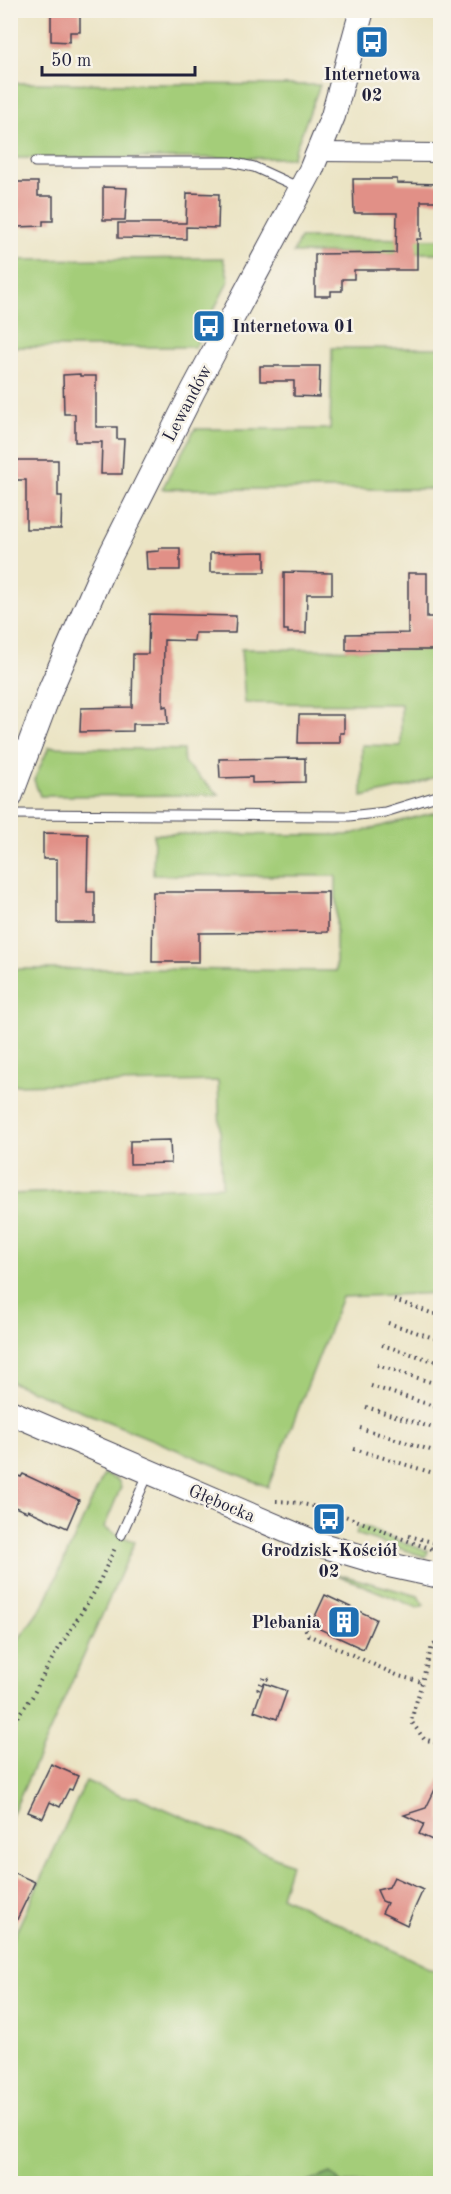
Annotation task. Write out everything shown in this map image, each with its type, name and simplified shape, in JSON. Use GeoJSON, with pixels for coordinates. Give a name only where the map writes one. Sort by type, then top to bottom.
{"type":"FeatureCollection","features":[{"type":"Feature","properties":{"kind":"street","name":"Lewandów"},"geometry":{"type":"LineString","coordinates":[[10,797],[51,688],[100,576],[188,400],[319,152],[339,98],[362,10]]}},
{"type":"Feature","properties":{"kind":"street"},"geometry":{"type":"LineString","coordinates":[[319,152],[441,153]]}},
{"type":"Feature","properties":{"kind":"street","name":"Głębocka"},"geometry":{"type":"LineString","coordinates":[[10,1412],[331,1549],[441,1576]]}},
{"type":"Feature","properties":{"kind":"lane"},"geometry":{"type":"LineString","coordinates":[[35,162],[230,162],[254,167],[302,188]]}},
{"type":"Feature","properties":{"kind":"lane"},"geometry":{"type":"LineString","coordinates":[[10,814],[349,816],[385,812],[441,795]]}},
{"type":"Feature","properties":{"kind":"lane"},"geometry":{"type":"LineString","coordinates":[[121,1535],[149,1472]]}},
{"type":"Feature","properties":{"kind":"path"},"geometry":{"type":"LineString","coordinates":[[394,1300],[441,1316]]}},
{"type":"Feature","properties":{"kind":"path"},"geometry":{"type":"LineString","coordinates":[[388,1323],[441,1340]]}},
{"type":"Feature","properties":{"kind":"path"},"geometry":{"type":"LineString","coordinates":[[382,1345],[441,1363]]}},
{"type":"Feature","properties":{"kind":"path"},"geometry":{"type":"LineString","coordinates":[[377,1365],[441,1385]]}},
{"type":"Feature","properties":{"kind":"path"},"geometry":{"type":"LineString","coordinates":[[371,1386],[441,1408]]}},
{"type":"Feature","properties":{"kind":"path"},"geometry":{"type":"LineString","coordinates":[[366,1407],[441,1430]]}},
{"type":"Feature","properties":{"kind":"path"},"geometry":{"type":"LineString","coordinates":[[360,1428],[441,1453]]}},
{"type":"Feature","properties":{"kind":"path"},"geometry":{"type":"LineString","coordinates":[[354,1449],[441,1475]]}},
{"type":"Feature","properties":{"kind":"path"},"geometry":{"type":"LineString","coordinates":[[10,1726],[32,1697],[49,1664],[95,1591],[121,1535]]}},
{"type":"Feature","properties":{"kind":"path"},"geometry":{"type":"LineString","coordinates":[[409,1536],[441,1544]]}},
{"type":"Feature","properties":{"kind":"path"},"geometry":{"type":"LineString","coordinates":[[420,1546],[441,1551]]}},
{"type":"Feature","properties":{"kind":"path"},"geometry":{"type":"LineString","coordinates":[[301,1618],[308,1635],[399,1676],[422,1682]]}},
{"type":"Feature","properties":{"kind":"path"},"geometry":{"type":"LineString","coordinates":[[441,1641],[432,1646],[411,1721],[424,1739],[441,1744]]}},
{"type":"Feature","properties":{"kind":"path"},"geometry":{"type":"LineString","coordinates":[[258,1690],[264,1677],[272,1681]]}},
{"type":"Feature","properties":{"kind":"green space"},"geometry":{"type":"Polygon","coordinates":[[[11,83],[320,85],[292,158],[11,158],[11,83]]]}},
{"type":"Feature","properties":{"kind":"green space"},"geometry":{"type":"Polygon","coordinates":[[[300,238],[440,239],[440,253],[293,253],[300,238]]]}},
{"type":"Feature","properties":{"kind":"green space"},"geometry":{"type":"Polygon","coordinates":[[[223,258],[229,280],[195,347],[11,347],[11,260],[223,258]]]}},
{"type":"Feature","properties":{"kind":"green space"},"geometry":{"type":"Polygon","coordinates":[[[332,348],[440,348],[440,489],[162,489],[195,429],[330,429],[332,348]]]}},
{"type":"Feature","properties":{"kind":"green space"},"geometry":{"type":"Polygon","coordinates":[[[241,649],[440,650],[440,775],[411,786],[362,797],[362,745],[401,746],[401,704],[245,703],[241,649]]]}},
{"type":"Feature","properties":{"kind":"green space"},"geometry":{"type":"Polygon","coordinates":[[[49,747],[183,750],[184,763],[219,795],[40,796],[34,780],[49,747]]]}},
{"type":"Feature","properties":{"kind":"green space"},"geometry":{"type":"Polygon","coordinates":[[[440,811],[440,1293],[342,1297],[268,1487],[11,1382],[11,1194],[222,1186],[218,1081],[11,1085],[11,969],[336,971],[336,876],[153,875],[154,834],[347,835],[440,811]]]}},
{"type":"Feature","properties":{"kind":"green space"},"geometry":{"type":"Polygon","coordinates":[[[104,1474],[118,1480],[121,1487],[104,1528],[135,1542],[11,1817],[11,1650],[44,1604],[104,1474]]]}},
{"type":"Feature","properties":{"kind":"green space"},"geometry":{"type":"Polygon","coordinates":[[[364,1526],[428,1551],[426,1557],[356,1534],[358,1528],[364,1526]]]}},
{"type":"Feature","properties":{"kind":"green space"},"geometry":{"type":"Polygon","coordinates":[[[330,1572],[418,1596],[424,1605],[418,1608],[330,1572]]]}},
{"type":"Feature","properties":{"kind":"green space"},"geometry":{"type":"Polygon","coordinates":[[[86,1781],[123,1797],[138,1797],[291,1864],[281,1896],[440,1973],[440,2183],[341,2183],[331,2173],[305,2184],[11,2184],[11,1943],[86,1781]]]}},
{"type":"Feature","properties":{"kind":"green space"},"geometry":{"type":"Polygon","coordinates":[[[331,2173],[341,2183],[305,2183],[331,2173]]]}},
{"type":"Feature","properties":{"kind":"building"},"geometry":{"type":"Polygon","coordinates":[[[51,10],[80,10],[80,32],[70,32],[70,42],[51,41],[51,10]]]}},
{"type":"Feature","properties":{"kind":"building"},"geometry":{"type":"Polygon","coordinates":[[[353,179],[397,179],[397,183],[441,184],[441,201],[421,201],[421,239],[417,239],[417,270],[354,270],[354,279],[342,279],[342,291],[331,291],[331,296],[315,296],[315,254],[396,253],[397,213],[354,213],[353,179]]]}},
{"type":"Feature","properties":{"kind":"building"},"geometry":{"type":"Polygon","coordinates":[[[17,182],[38,182],[38,196],[53,196],[53,221],[43,221],[43,226],[17,227],[17,182]]]}},
{"type":"Feature","properties":{"kind":"building"},"geometry":{"type":"Polygon","coordinates":[[[103,187],[127,188],[125,220],[103,220],[103,187]]]}},
{"type":"Feature","properties":{"kind":"building"},"geometry":{"type":"Polygon","coordinates":[[[187,193],[219,194],[218,228],[186,227],[186,239],[118,238],[118,223],[186,223],[187,193]]]}},
{"type":"Feature","properties":{"kind":"building"},"geometry":{"type":"Polygon","coordinates":[[[260,366],[320,366],[319,397],[294,396],[294,381],[260,381],[260,366]]]}},
{"type":"Feature","properties":{"kind":"building"},"geometry":{"type":"Polygon","coordinates":[[[80,374],[80,376],[96,376],[96,427],[117,427],[117,439],[124,439],[122,474],[101,474],[102,442],[75,442],[75,414],[64,414],[63,375],[80,374]]]}},
{"type":"Feature","properties":{"kind":"building"},"geometry":{"type":"Polygon","coordinates":[[[10,460],[58,460],[58,496],[62,496],[61,529],[26,529],[26,480],[10,480],[10,460]]]}},
{"type":"Feature","properties":{"kind":"building"},"geometry":{"type":"Polygon","coordinates":[[[159,548],[180,548],[180,570],[147,570],[146,552],[159,551],[159,548]]]}},
{"type":"Feature","properties":{"kind":"building"},"geometry":{"type":"Polygon","coordinates":[[[265,552],[265,572],[210,572],[210,553],[265,552]]]}},
{"type":"Feature","properties":{"kind":"building"},"geometry":{"type":"Polygon","coordinates":[[[284,572],[332,573],[332,594],[307,594],[306,633],[288,633],[288,630],[284,630],[284,572]]]}},
{"type":"Feature","properties":{"kind":"building"},"geometry":{"type":"Polygon","coordinates":[[[408,573],[427,573],[427,617],[441,617],[441,650],[346,650],[346,634],[408,633],[408,573]]]}},
{"type":"Feature","properties":{"kind":"building"},"geometry":{"type":"Polygon","coordinates":[[[149,614],[236,616],[235,633],[195,633],[194,641],[164,640],[163,707],[167,706],[168,724],[133,724],[133,731],[80,732],[81,708],[132,707],[133,654],[148,654],[149,614]]]}},
{"type":"Feature","properties":{"kind":"building"},"geometry":{"type":"Polygon","coordinates":[[[299,715],[344,715],[344,733],[340,733],[340,743],[298,743],[299,715]]]}},
{"type":"Feature","properties":{"kind":"building"},"geometry":{"type":"Polygon","coordinates":[[[305,758],[305,782],[252,783],[252,777],[220,778],[219,759],[305,758]]]}},
{"type":"Feature","properties":{"kind":"building"},"geometry":{"type":"Polygon","coordinates":[[[43,833],[88,834],[87,892],[95,892],[95,923],[57,923],[57,859],[43,859],[43,833]]]}},
{"type":"Feature","properties":{"kind":"building"},"geometry":{"type":"Polygon","coordinates":[[[153,892],[328,892],[328,932],[199,933],[199,962],[152,962],[153,892]]]}},
{"type":"Feature","properties":{"kind":"building"},"geometry":{"type":"Polygon","coordinates":[[[170,1140],[171,1163],[130,1164],[130,1141],[170,1140]]]}},
{"type":"Feature","properties":{"kind":"building"},"geometry":{"type":"Polygon","coordinates":[[[10,1473],[21,1477],[23,1474],[79,1500],[67,1528],[28,1510],[27,1512],[10,1505],[10,1473]]]}},
{"type":"Feature","properties":{"kind":"building","name":"Plebania"},"geometry":{"type":"Polygon","coordinates":[[[325,1595],[376,1619],[363,1649],[311,1625],[325,1595]]]}},
{"type":"Feature","properties":{"kind":"building"},"geometry":{"type":"Polygon","coordinates":[[[264,1683],[287,1691],[277,1719],[254,1711],[264,1683]]]}},
{"type":"Feature","properties":{"kind":"building"},"geometry":{"type":"Polygon","coordinates":[[[51,1764],[78,1776],[72,1790],[69,1789],[60,1807],[50,1802],[43,1818],[28,1812],[51,1764]]]}},
{"type":"Feature","properties":{"kind":"building"},"geometry":{"type":"Polygon","coordinates":[[[441,1777],[441,1844],[419,1834],[424,1824],[404,1815],[426,1808],[441,1777]]]}},
{"type":"Feature","properties":{"kind":"building"},"geometry":{"type":"Polygon","coordinates":[[[10,1871],[35,1882],[10,1934],[10,1871]]]}},
{"type":"Feature","properties":{"kind":"building"},"geometry":{"type":"Polygon","coordinates":[[[394,1877],[423,1890],[407,1925],[382,1913],[387,1903],[382,1901],[377,1890],[389,1887],[394,1877]]]}},
{"type":"Feature","properties":{"kind":"place","name":"Internetowa 02"},"geometry":{"type":"Point","coordinates":[372,42]}},
{"type":"Feature","properties":{"kind":"place","name":"Internetowa 01"},"geometry":{"type":"Point","coordinates":[209,326]}},
{"type":"Feature","properties":{"kind":"place","name":"Grodzisk-Kościół 02"},"geometry":{"type":"Point","coordinates":[329,1519]}},
{"type":"Feature","properties":{"kind":"place","name":"Plebania"},"geometry":{"type":"Point","coordinates":[344,1622]}}]}
